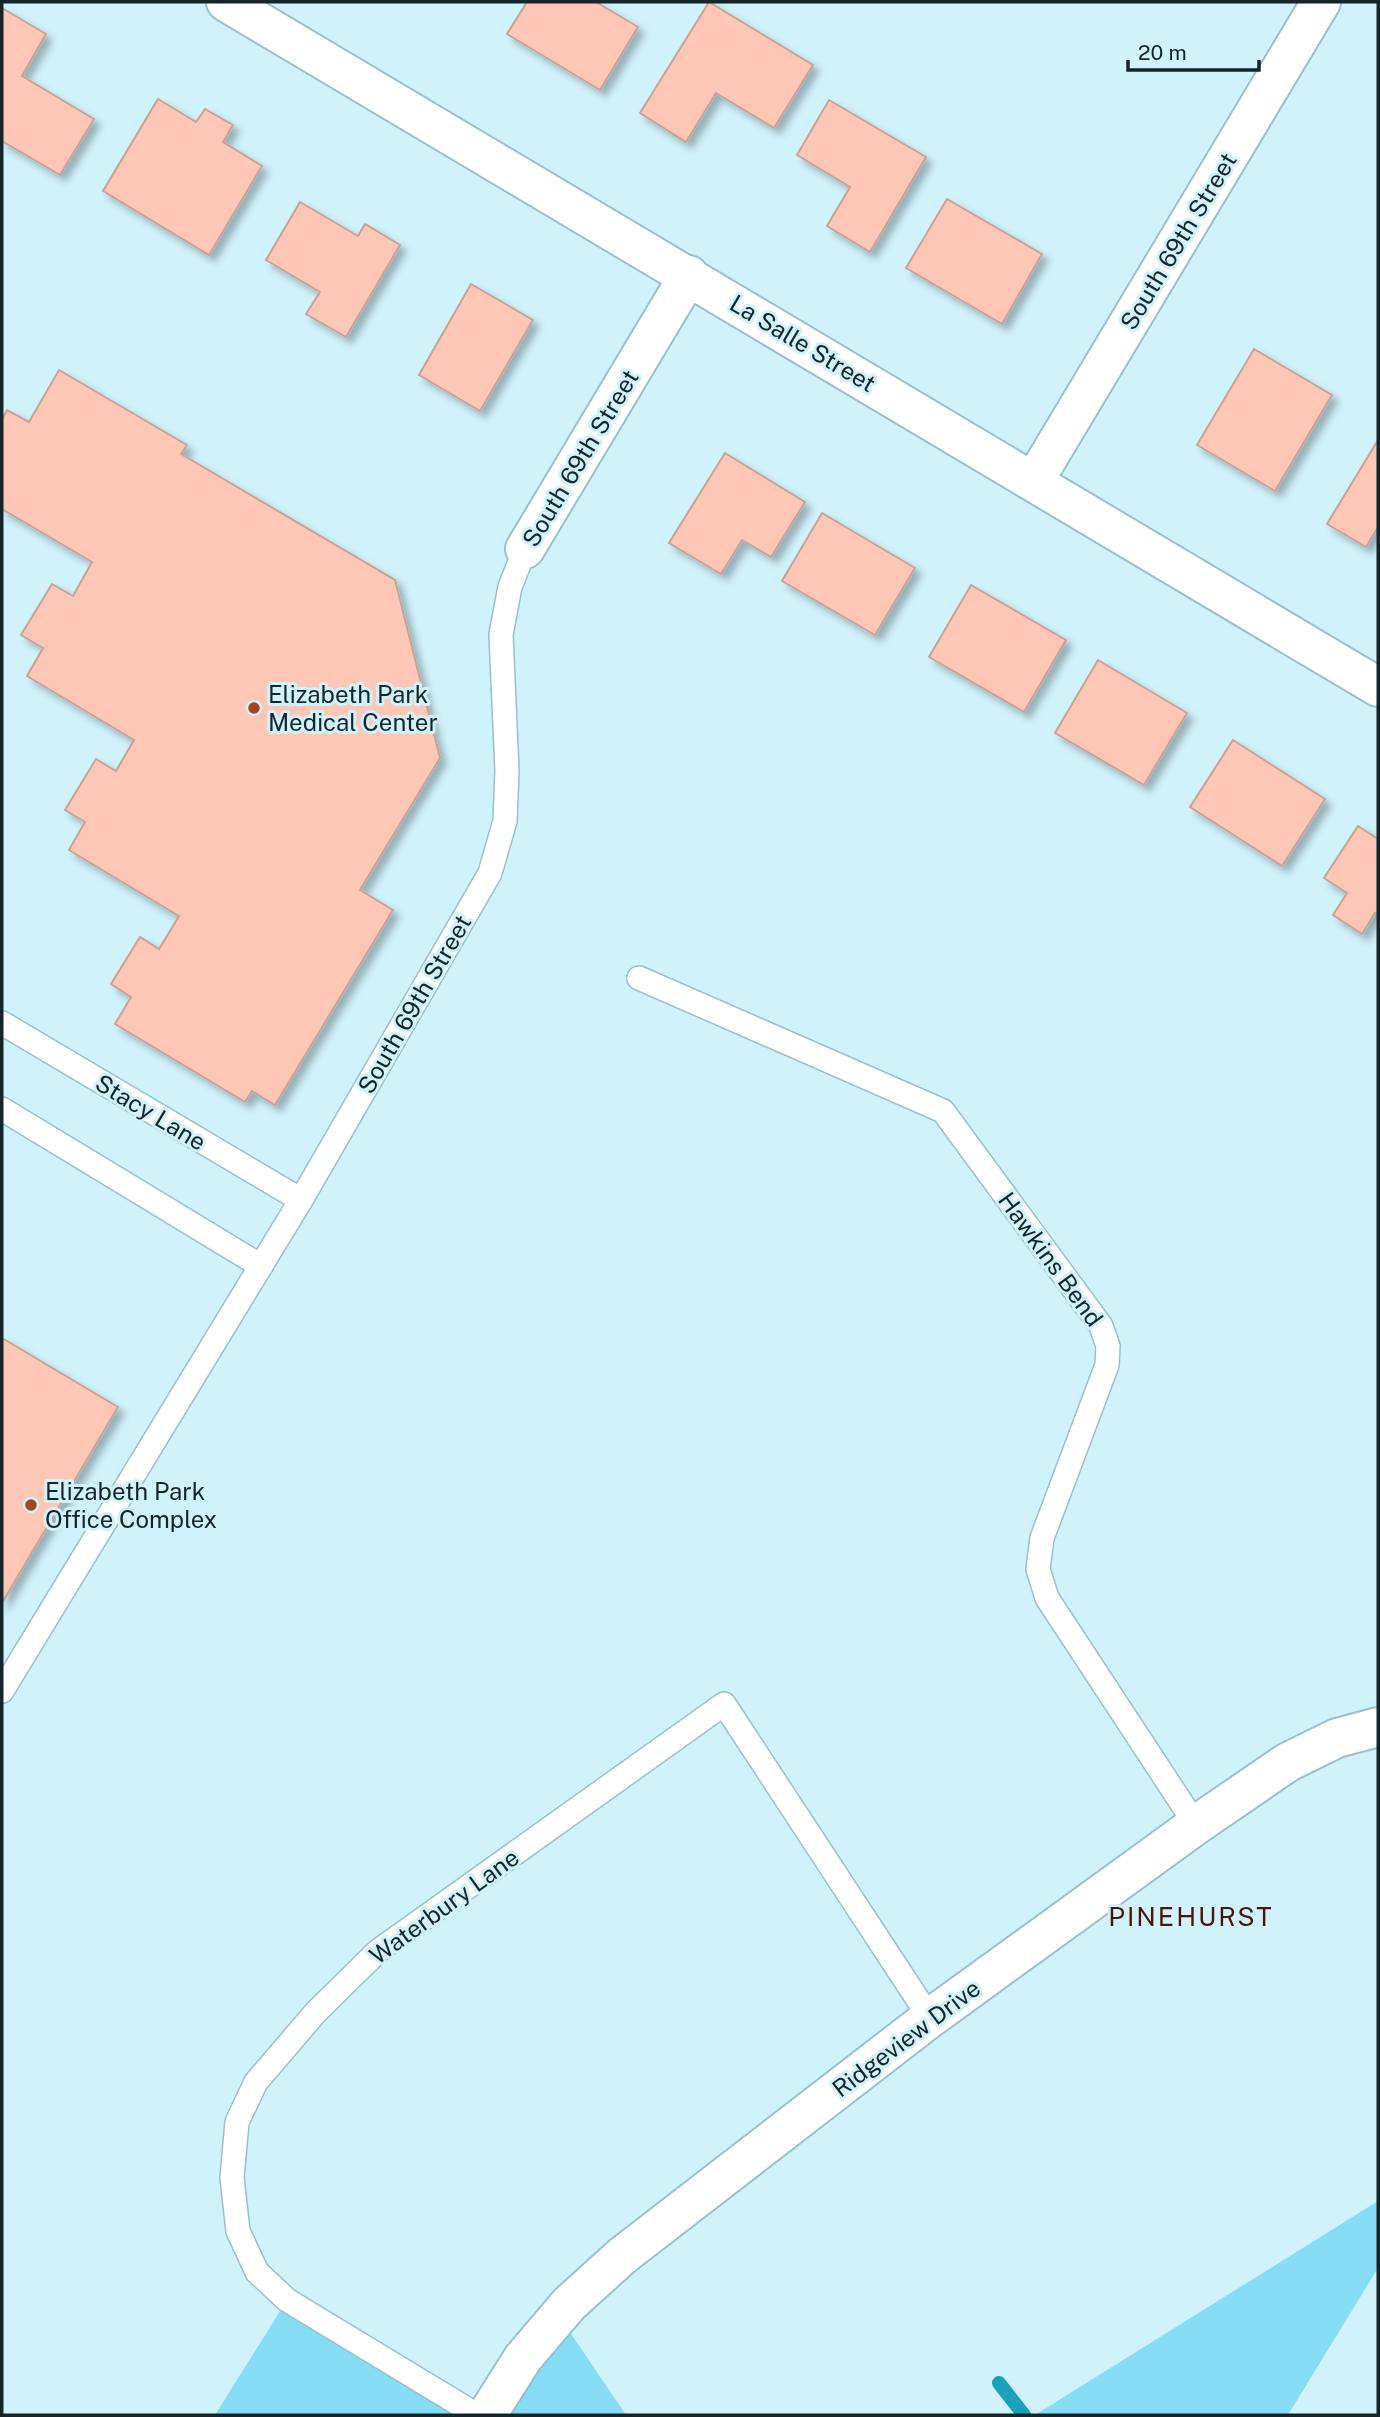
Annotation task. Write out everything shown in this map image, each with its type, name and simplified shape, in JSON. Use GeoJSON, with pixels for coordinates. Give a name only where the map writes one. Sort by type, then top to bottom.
{"type":"FeatureCollection","features":[{"type":"Feature","properties":{"kind":"street","name":"La Salle Street"},"geometry":{"type":"LineString","coordinates":[[226,2],[1378,687]]}},
{"type":"Feature","properties":{"kind":"street","name":"South 69th Street"},"geometry":{"type":"LineString","coordinates":[[1034,481],[1321,2]]}},
{"type":"Feature","properties":{"kind":"street","name":"South 69th Street"},"geometry":{"type":"LineString","coordinates":[[525,549],[689,275]]}},
{"type":"Feature","properties":{"kind":"street","name":"Ridgeview Drive"},"geometry":{"type":"LineString","coordinates":[[487,2415],[523,2358],[569,2304],[622,2256],[930,2018],[1196,1825],[1288,1762],[1337,1738],[1378,1727]]}},
{"type":"Feature","properties":{"kind":"lane","name":"South 69th Street"},"geometry":{"type":"LineString","coordinates":[[2,1691],[301,1200],[489,873],[505,821],[507,771],[501,634],[510,587],[525,549]]}},
{"type":"Feature","properties":{"kind":"lane","name":"Hawkins Bend"},"geometry":{"type":"LineString","coordinates":[[639,978],[943,1111],[1101,1326],[1108,1346],[1107,1365],[1042,1538],[1038,1569],[1047,1598],[1196,1825]]}},
{"type":"Feature","properties":{"kind":"lane","name":"Stacy Lane"},"geometry":{"type":"LineString","coordinates":[[2,1023],[301,1200]]}},
{"type":"Feature","properties":{"kind":"lane"},"geometry":{"type":"LineString","coordinates":[[2,1109],[261,1266]]}},
{"type":"Feature","properties":{"kind":"lane","name":"Waterbury Lane"},"geometry":{"type":"LineString","coordinates":[[477,2415],[287,2300],[257,2272],[238,2231],[232,2178],[237,2122],[257,2082],[316,2012],[378,1951],[724,1704],[930,2018]]}},
{"type":"Feature","properties":{"kind":"shaded area"},"geometry":{"type":"Polygon","coordinates":[[[1378,2201],[1378,2268],[1288,2415],[1035,2415],[1378,2201]]]}},
{"type":"Feature","properties":{"kind":"shaded area"},"geometry":{"type":"Polygon","coordinates":[[[287,2300],[477,2415],[215,2415],[287,2300]]]}},
{"type":"Feature","properties":{"kind":"shaded area"},"geometry":{"type":"Polygon","coordinates":[[[559,2316],[626,2415],[487,2415],[559,2316]]]}},
{"type":"Feature","properties":{"kind":"building"},"geometry":{"type":"Polygon","coordinates":[[[527,2],[596,2],[638,27],[600,90],[507,34],[527,2]]]}},
{"type":"Feature","properties":{"kind":"building"},"geometry":{"type":"Polygon","coordinates":[[[709,2],[813,65],[774,128],[716,93],[686,142],[640,113],[709,2]]]}},
{"type":"Feature","properties":{"kind":"building"},"geometry":{"type":"Polygon","coordinates":[[[2,8],[46,34],[22,76],[94,119],[60,175],[2,141],[2,8]]]}},
{"type":"Feature","properties":{"kind":"building"},"geometry":{"type":"Polygon","coordinates":[[[158,99],[196,122],[205,109],[233,125],[223,142],[262,166],[209,255],[103,191],[158,99]]]}},
{"type":"Feature","properties":{"kind":"building"},"geometry":{"type":"Polygon","coordinates":[[[829,100],[926,157],[870,252],[827,226],[850,187],[797,155],[829,100]]]}},
{"type":"Feature","properties":{"kind":"building"},"geometry":{"type":"Polygon","coordinates":[[[947,199],[1042,254],[1002,324],[906,268],[947,199]]]}},
{"type":"Feature","properties":{"kind":"building"},"geometry":{"type":"Polygon","coordinates":[[[300,202],[358,236],[365,224],[400,245],[346,337],[306,314],[320,292],[266,260],[300,202]]]}},
{"type":"Feature","properties":{"kind":"building"},"geometry":{"type":"Polygon","coordinates":[[[471,284],[533,320],[480,411],[419,375],[471,284]]]}},
{"type":"Feature","properties":{"kind":"building"},"geometry":{"type":"Polygon","coordinates":[[[1254,349],[1332,395],[1275,491],[1197,445],[1254,349]]]}},
{"type":"Feature","properties":{"kind":"building","name":"Elizabeth Park Medical Center"},"geometry":{"type":"Polygon","coordinates":[[[59,370],[187,445],[181,454],[395,580],[440,758],[360,890],[393,910],[275,1105],[252,1091],[245,1102],[115,1024],[131,997],[111,984],[140,937],[159,949],[179,916],[69,850],[85,822],[65,810],[96,759],[116,771],[134,740],[27,676],[43,648],[21,635],[52,584],[73,596],[92,562],[2,509],[2,420],[7,410],[29,422],[59,370]]]}},
{"type":"Feature","properties":{"kind":"building"},"geometry":{"type":"Polygon","coordinates":[[[1378,440],[1378,527],[1366,547],[1327,524],[1378,440]]]}},
{"type":"Feature","properties":{"kind":"building"},"geometry":{"type":"Polygon","coordinates":[[[725,453],[805,502],[771,557],[742,540],[721,574],[669,543],[725,453]]]}},
{"type":"Feature","properties":{"kind":"building"},"geometry":{"type":"Polygon","coordinates":[[[822,513],[915,568],[875,635],[782,581],[822,513]]]}},
{"type":"Feature","properties":{"kind":"building"},"geometry":{"type":"Polygon","coordinates":[[[971,585],[1066,640],[1024,712],[929,657],[971,585]]]}},
{"type":"Feature","properties":{"kind":"building"},"geometry":{"type":"Polygon","coordinates":[[[1098,660],[1187,713],[1144,785],[1055,733],[1098,660]]]}},
{"type":"Feature","properties":{"kind":"building"},"geometry":{"type":"Polygon","coordinates":[[[1233,740],[1325,799],[1282,866],[1190,807],[1233,740]]]}},
{"type":"Feature","properties":{"kind":"building"},"geometry":{"type":"Polygon","coordinates":[[[1358,826],[1378,839],[1378,915],[1375,913],[1362,934],[1333,915],[1347,893],[1324,878],[1358,826]]]}},
{"type":"Feature","properties":{"kind":"building","name":"Elizabeth Park Office Complex"},"geometry":{"type":"Polygon","coordinates":[[[2,1338],[118,1407],[2,1603],[2,1338]]]}},
{"type":"Feature","properties":{"kind":"waterway"},"geometry":{"type":"LineString","coordinates":[[999,2383],[1024,2415]]}},
{"type":"Feature","properties":{"kind":"place","name":"Elizabeth Park Medical Center"},"geometry":{"type":"Point","coordinates":[254,708]}},
{"type":"Feature","properties":{"kind":"place","name":"Elizabeth Park Office Complex"},"geometry":{"type":"Point","coordinates":[31,1505]}},
{"type":"Feature","properties":{"kind":"district","name":"PINEHURST"},"geometry":{"type":"Point","coordinates":[1191,1916]}}]}
